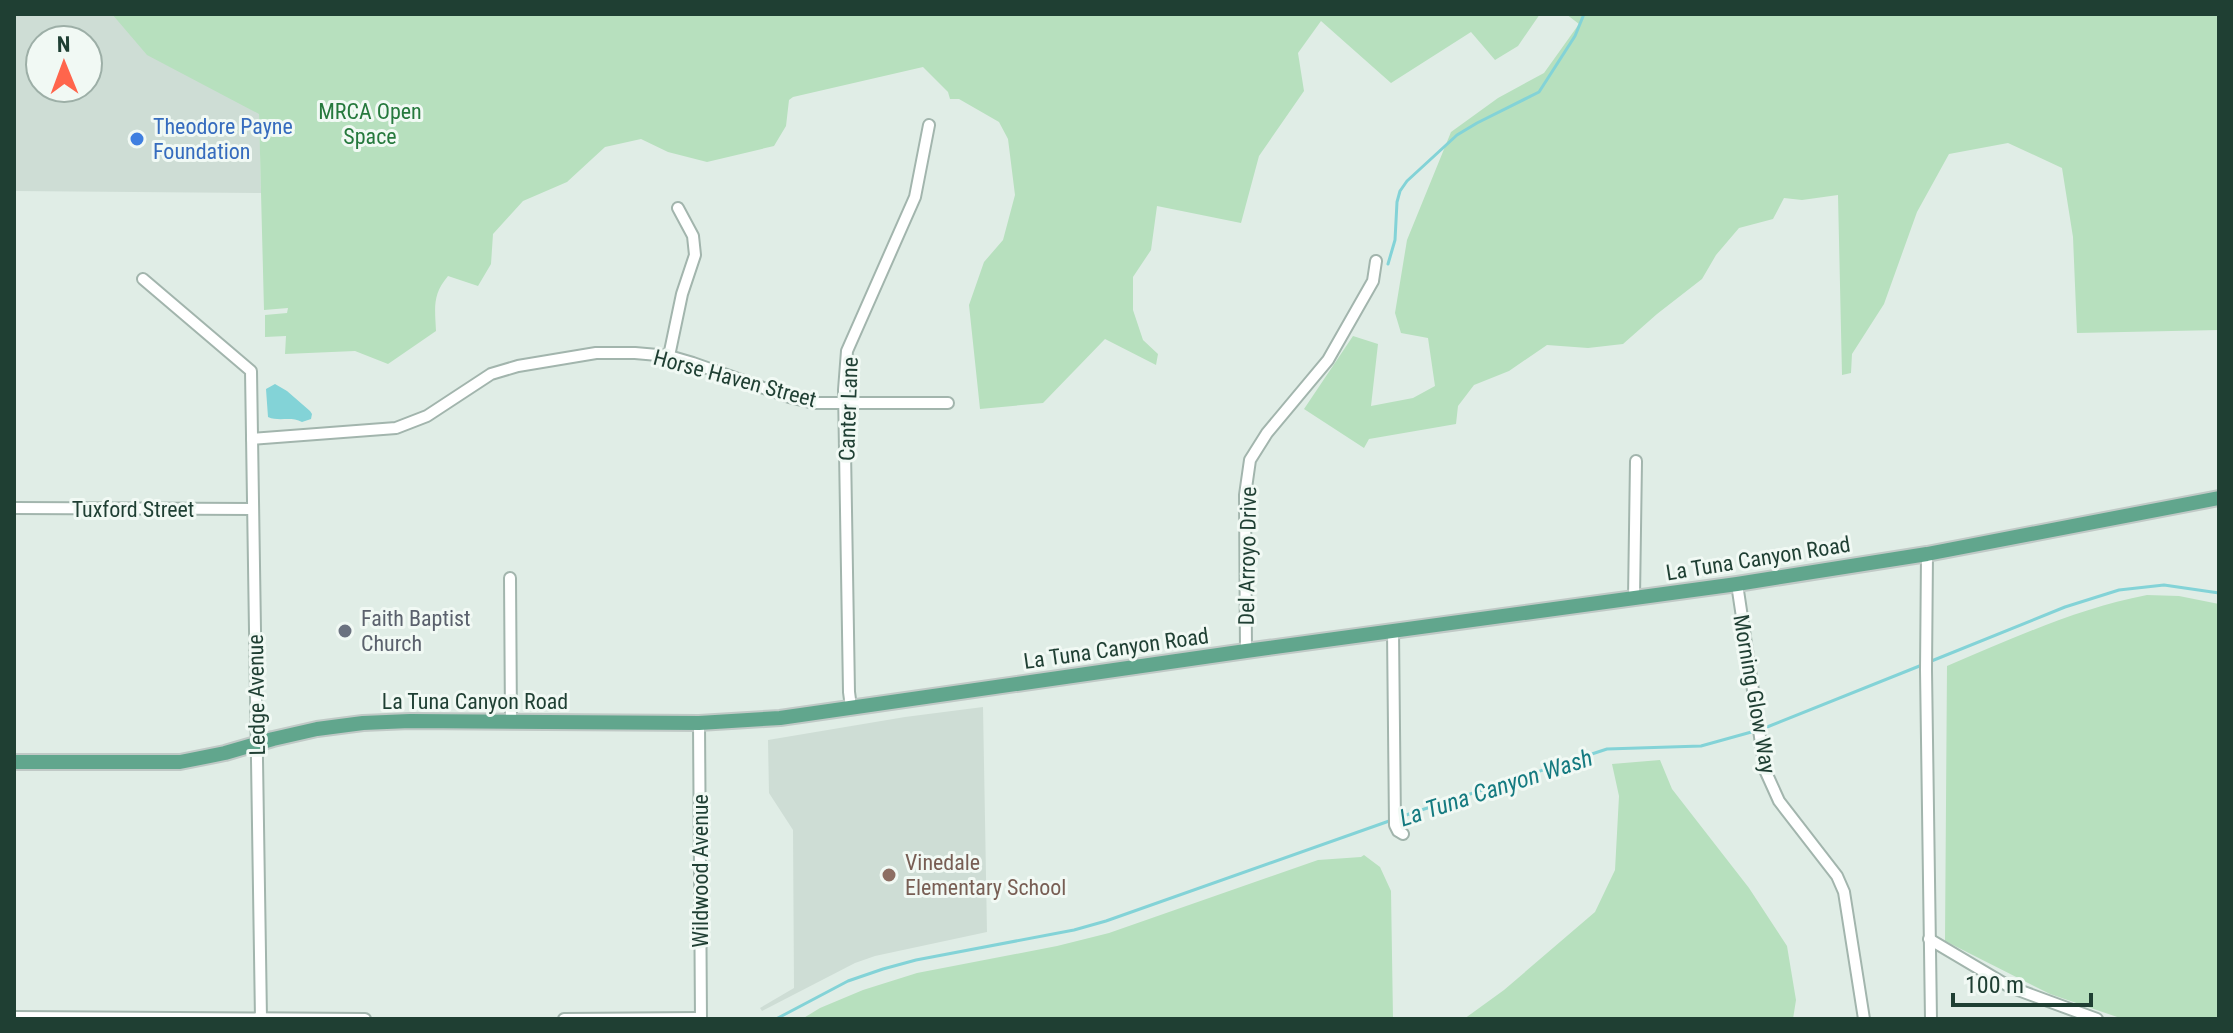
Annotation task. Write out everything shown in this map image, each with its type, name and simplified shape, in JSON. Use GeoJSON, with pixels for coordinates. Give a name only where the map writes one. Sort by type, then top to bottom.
{"type":"FeatureCollection","features":[{"type":"Feature","properties":{"kind":"main road","name":"La Tuna Canyon Road"},"geometry":{"type":"LineString","coordinates":[[14,762],[180,762],[307,731],[363,723],[699,723],[769,719],[1737,584],[1927,554],[2219,498]]}},
{"type":"Feature","properties":{"kind":"street","name":"Canter Lane"},"geometry":{"type":"LineString","coordinates":[[851,707],[845,363],[847,351],[915,197],[929,125]]}},
{"type":"Feature","properties":{"kind":"street"},"geometry":{"type":"LineString","coordinates":[[669,356],[682,294],[695,255],[693,236],[678,208]]}},
{"type":"Feature","properties":{"kind":"street","name":"Del Arroyo Drive"},"geometry":{"type":"LineString","coordinates":[[1246,651],[1245,495],[1250,460],[1267,433],[1328,360],[1373,281],[1376,261]]}},
{"type":"Feature","properties":{"kind":"street","name":"Ledge Avenue"},"geometry":{"type":"LineString","coordinates":[[143,279],[251,371],[261,1019]]}},
{"type":"Feature","properties":{"kind":"street","name":"Horse Haven Street"},"geometry":{"type":"LineString","coordinates":[[252,439],[396,428],[427,416],[486,376],[518,366],[596,353],[669,356],[814,403],[948,403]]}},
{"type":"Feature","properties":{"kind":"street"},"geometry":{"type":"LineString","coordinates":[[1634,598],[1636,461]]}},
{"type":"Feature","properties":{"kind":"street","name":"Tuxford Street"},"geometry":{"type":"LineString","coordinates":[[14,508],[253,509]]}},
{"type":"Feature","properties":{"kind":"street"},"geometry":{"type":"LineString","coordinates":[[1927,554],[1931,1019]]}},
{"type":"Feature","properties":{"kind":"street"},"geometry":{"type":"LineString","coordinates":[[510,578],[511,722]]}},
{"type":"Feature","properties":{"kind":"street","name":"Morning Glow Way"},"geometry":{"type":"LineString","coordinates":[[1737,584],[1765,770],[1779,801],[1837,876],[1844,892],[1864,1019]]}},
{"type":"Feature","properties":{"kind":"street"},"geometry":{"type":"LineString","coordinates":[[1393,631],[1398,824]]}},
{"type":"Feature","properties":{"kind":"street","name":"Wildwood Avenue"},"geometry":{"type":"LineString","coordinates":[[699,723],[701,1019]]}},
{"type":"Feature","properties":{"kind":"street"},"geometry":{"type":"LineString","coordinates":[[1929,939],[2010,987],[2097,1019]]}},
{"type":"Feature","properties":{"kind":"street"},"geometry":{"type":"LineString","coordinates":[[14,1017],[365,1019]]}},
{"type":"Feature","properties":{"kind":"street"},"geometry":{"type":"LineString","coordinates":[[564,1019],[701,1019]]}},
{"type":"Feature","properties":{"kind":"shaded area","name":"Theodore Payne Foundation"},"geometry":{"type":"Polygon","coordinates":[[[14,14],[257,14],[261,193],[14,191],[14,14]]]}},
{"type":"Feature","properties":{"kind":"shaded area","name":"Vinedale Elementary School"},"geometry":{"type":"Polygon","coordinates":[[[983,707],[987,932],[855,963],[762,1011],[760,1008],[794,988],[793,830],[769,793],[768,740],[983,707]]]}},
{"type":"Feature","properties":{"kind":"green space","name":"MRCA Open Space"},"geometry":{"type":"Polygon","coordinates":[[[112,14],[1540,14],[1518,46],[1495,60],[1471,32],[1391,83],[1321,21],[1298,53],[1304,91],[1259,156],[1241,223],[1157,206],[1151,250],[1133,277],[1133,310],[1143,340],[1158,354],[1156,365],[1105,339],[1043,403],[980,409],[969,305],[984,262],[1003,240],[1015,195],[1008,139],[999,122],[959,99],[950,99],[948,92],[923,67],[793,97],[789,100],[786,126],[774,146],[707,162],[668,152],[641,139],[605,147],[567,182],[523,201],[493,234],[491,264],[478,286],[448,276],[437,296],[436,331],[388,364],[355,351],[285,354],[286,336],[265,337],[265,315],[287,313],[288,308],[264,310],[259,114],[147,55],[112,14]]]}},
{"type":"Feature","properties":{"kind":"green space"},"geometry":{"type":"Polygon","coordinates":[[[1566,14],[2219,14],[2219,330],[2077,333],[2073,237],[2062,168],[2008,143],[1949,154],[1917,212],[1884,304],[1852,354],[1851,373],[1842,375],[1838,195],[1802,200],[1784,198],[1773,219],[1739,228],[1716,255],[1702,279],[1623,344],[1588,348],[1547,345],[1509,371],[1474,385],[1458,406],[1456,424],[1369,439],[1364,448],[1304,409],[1353,336],[1378,344],[1371,406],[1413,398],[1435,386],[1428,338],[1401,333],[1395,313],[1407,240],[1451,132],[1498,98],[1544,73],[1579,24],[1566,14]]]}},
{"type":"Feature","properties":{"kind":"green space"},"geometry":{"type":"Polygon","coordinates":[[[2147,595],[2179,596],[2219,604],[2219,1019],[2123,1019],[2050,994],[1945,941],[1947,666],[2070,616],[2147,595]]]}},
{"type":"Feature","properties":{"kind":"green space"},"geometry":{"type":"Polygon","coordinates":[[[1660,760],[1672,789],[1749,888],[1787,946],[1796,1000],[1793,1019],[1464,1019],[1504,990],[1595,912],[1615,870],[1619,796],[1612,764],[1660,760]]]}},
{"type":"Feature","properties":{"kind":"green space"},"geometry":{"type":"Polygon","coordinates":[[[1364,855],[1380,867],[1391,891],[1393,1019],[802,1019],[863,990],[917,973],[1109,933],[1318,860],[1364,855]]]}},
{"type":"Feature","properties":{"kind":"water"},"geometry":{"type":"Polygon","coordinates":[[[275,384],[310,411],[311,419],[302,422],[268,417],[266,389],[275,384]]]}},
{"type":"Feature","properties":{"kind":"waterway"},"geometry":{"type":"LineString","coordinates":[[1388,264],[1395,240],[1397,202],[1407,181],[1457,135],[1539,92],[1575,36],[1584,14]]}},
{"type":"Feature","properties":{"kind":"waterway","name":"La Tuna Canyon Wash"},"geometry":{"type":"LineString","coordinates":[[1929,662],[2065,607],[2119,590],[2164,585],[2219,593]]}},
{"type":"Feature","properties":{"kind":"waterway","name":"La Tuna Canyon Wash"},"geometry":{"type":"LineString","coordinates":[[1762,729],[1922,665]]}},
{"type":"Feature","properties":{"kind":"waterway","name":"La Tuna Canyon Wash"},"geometry":{"type":"LineString","coordinates":[[1400,817],[1607,749],[1701,746],[1755,731]]}},
{"type":"Feature","properties":{"kind":"waterway","name":"La Tuna Canyon Wash"},"geometry":{"type":"LineString","coordinates":[[776,1019],[848,981],[883,969],[1106,921],[1392,820]]}},
{"type":"Feature","properties":{"kind":"place","name":"Theodore Payne Foundation"},"geometry":{"type":"Point","coordinates":[137,139]}},
{"type":"Feature","properties":{"kind":"place","name":"Faith Baptist Church"},"geometry":{"type":"Point","coordinates":[345,631]}},
{"type":"Feature","properties":{"kind":"place","name":"Vinedale Elementary School"},"geometry":{"type":"Point","coordinates":[889,875]}}]}
